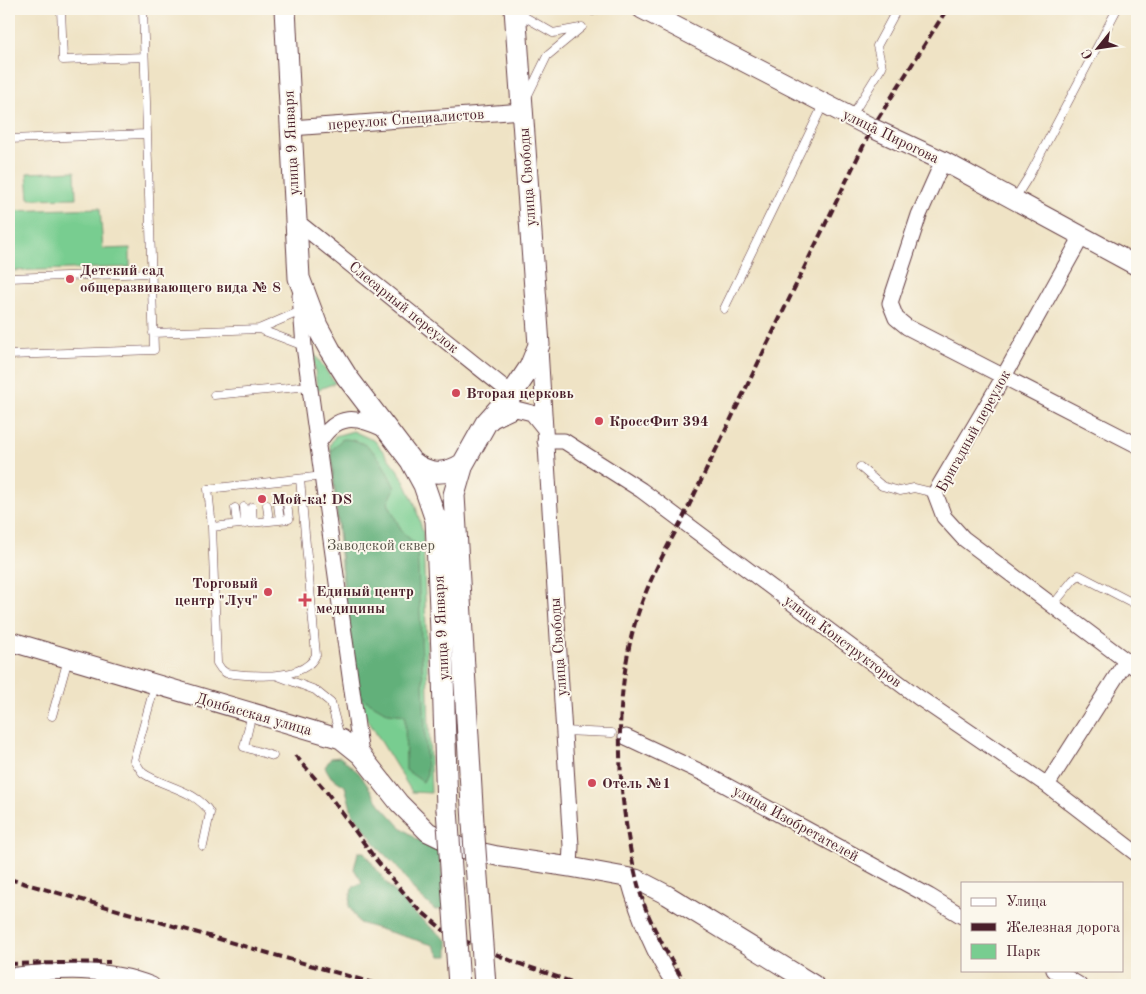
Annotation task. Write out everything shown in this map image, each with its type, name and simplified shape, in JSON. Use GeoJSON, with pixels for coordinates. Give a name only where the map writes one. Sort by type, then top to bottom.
{"type":"FeatureCollection","features":[{"type":"Feature","properties":{"kind":"main road","name":"улица 9 Января"},"geometry":{"type":"LineString","coordinates":[[285,9],[299,278],[317,326],[330,350],[347,377],[411,461],[424,485],[436,520],[447,809],[459,985]]}},
{"type":"Feature","properties":{"kind":"main road","name":"улица Свободы"},"geometry":{"type":"LineString","coordinates":[[454,495],[463,464],[486,423],[512,394],[530,367],[540,345],[515,10]]}},
{"type":"Feature","properties":{"kind":"main road"},"geometry":{"type":"LineString","coordinates":[[411,461],[424,470],[436,473],[449,471],[463,464]]}},
{"type":"Feature","properties":{"kind":"main road","name":"улица 9 Января"},"geometry":{"type":"LineString","coordinates":[[454,495],[473,824],[485,985]]}},
{"type":"Feature","properties":{"kind":"street","name":"улица Пирогова"},"geometry":{"type":"LineString","coordinates":[[642,9],[851,117],[943,161],[1137,266]]}},
{"type":"Feature","properties":{"kind":"street","name":"переулок Специалистов"},"geometry":{"type":"LineString","coordinates":[[291,128],[522,111]]}},
{"type":"Feature","properties":{"kind":"street"},"geometry":{"type":"LineString","coordinates":[[943,161],[919,215],[890,303],[896,318],[907,327],[1137,444]]}},
{"type":"Feature","properties":{"kind":"street","name":"Слесарный переулок"},"geometry":{"type":"LineString","coordinates":[[295,220],[512,394]]}},
{"type":"Feature","properties":{"kind":"street","name":"Бригадный переулок"},"geometry":{"type":"LineString","coordinates":[[1082,236],[1004,376],[935,493],[944,518],[963,538],[1132,665]]}},
{"type":"Feature","properties":{"kind":"street","name":"улица 9 Января"},"geometry":{"type":"LineString","coordinates":[[299,278],[304,346],[361,755]]}},
{"type":"Feature","properties":{"kind":"street","name":"улица Свободы"},"geometry":{"type":"LineString","coordinates":[[540,345],[544,434],[571,846],[570,867]]}},
{"type":"Feature","properties":{"kind":"street"},"geometry":{"type":"LineString","coordinates":[[486,423],[516,409],[532,413],[544,434]]}},
{"type":"Feature","properties":{"kind":"street"},"geometry":{"type":"LineString","coordinates":[[318,444],[323,436],[341,420],[367,421],[388,431]]}},
{"type":"Feature","properties":{"kind":"street","name":"улица Конструкторов"},"geometry":{"type":"LineString","coordinates":[[544,434],[564,441],[641,490],[918,697],[1047,785],[1137,854]]}},
{"type":"Feature","properties":{"kind":"street","name":"Донбасская улица"},"geometry":{"type":"LineString","coordinates":[[9,641],[341,739],[361,755],[399,803],[428,832],[461,848],[497,856],[628,877],[667,895],[814,985]]}},
{"type":"Feature","properties":{"kind":"street"},"geometry":{"type":"LineString","coordinates":[[1047,785],[1132,665]]}},
{"type":"Feature","properties":{"kind":"street","name":"улица Изобретателей"},"geometry":{"type":"LineString","coordinates":[[619,735],[705,774],[929,896],[961,915]]}},
{"type":"Feature","properties":{"kind":"street"},"geometry":{"type":"LineString","coordinates":[[628,877],[640,916],[664,967],[675,985]]}},
{"type":"Feature","properties":{"kind":"street"},"geometry":{"type":"LineString","coordinates":[[1057,972],[1079,985]]}},
{"type":"Feature","properties":{"kind":"street"},"geometry":{"type":"LineString","coordinates":[[9,976],[45,978],[123,976],[152,985]]}},
{"type":"Feature","properties":{"kind":"lane"},"geometry":{"type":"LineString","coordinates":[[61,9],[63,60],[144,57]]}},
{"type":"Feature","properties":{"kind":"lane"},"geometry":{"type":"LineString","coordinates":[[9,355],[154,350],[143,9]]}},
{"type":"Feature","properties":{"kind":"lane"},"geometry":{"type":"LineString","coordinates":[[851,117],[882,67],[877,46],[897,9]]}},
{"type":"Feature","properties":{"kind":"lane"},"geometry":{"type":"LineString","coordinates":[[1014,200],[1029,176],[1117,9]]}},
{"type":"Feature","properties":{"kind":"lane"},"geometry":{"type":"LineString","coordinates":[[515,10],[552,34],[582,27],[547,56],[532,84],[522,111]]}},
{"type":"Feature","properties":{"kind":"lane"},"geometry":{"type":"LineString","coordinates":[[724,309],[824,102]]}},
{"type":"Feature","properties":{"kind":"lane"},"geometry":{"type":"LineString","coordinates":[[9,139],[147,134]]}},
{"type":"Feature","properties":{"kind":"lane"},"geometry":{"type":"LineString","coordinates":[[9,278],[152,273]]}},
{"type":"Feature","properties":{"kind":"lane"},"geometry":{"type":"LineString","coordinates":[[153,333],[259,329],[301,311]]}},
{"type":"Feature","properties":{"kind":"lane"},"geometry":{"type":"LineString","coordinates":[[259,329],[304,346]]}},
{"type":"Feature","properties":{"kind":"lane"},"geometry":{"type":"LineString","coordinates":[[214,395],[310,386]]}},
{"type":"Feature","properties":{"kind":"lane"},"geometry":{"type":"LineString","coordinates":[[860,466],[882,486],[900,491],[914,488],[935,493]]}},
{"type":"Feature","properties":{"kind":"lane"},"geometry":{"type":"LineString","coordinates":[[323,476],[208,489],[212,527],[217,663],[226,673],[278,676],[315,690],[331,703],[341,739]]}},
{"type":"Feature","properties":{"kind":"lane"},"geometry":{"type":"LineString","coordinates":[[278,676],[308,666],[316,655],[300,479]]}},
{"type":"Feature","properties":{"kind":"lane"},"geometry":{"type":"LineString","coordinates":[[285,480],[286,490]]}},
{"type":"Feature","properties":{"kind":"lane"},"geometry":{"type":"LineString","coordinates":[[276,482],[277,491]]}},
{"type":"Feature","properties":{"kind":"lane"},"geometry":{"type":"LineString","coordinates":[[265,483],[266,492]]}},
{"type":"Feature","properties":{"kind":"lane"},"geometry":{"type":"LineString","coordinates":[[241,485],[246,494]]}},
{"type":"Feature","properties":{"kind":"lane"},"geometry":{"type":"LineString","coordinates":[[234,495],[241,485]]}},
{"type":"Feature","properties":{"kind":"lane"},"geometry":{"type":"LineString","coordinates":[[212,527],[289,519],[288,504]]}},
{"type":"Feature","properties":{"kind":"lane"},"geometry":{"type":"LineString","coordinates":[[267,505],[269,521]]}},
{"type":"Feature","properties":{"kind":"lane"},"geometry":{"type":"LineString","coordinates":[[278,505],[280,520]]}},
{"type":"Feature","properties":{"kind":"lane"},"geometry":{"type":"LineString","coordinates":[[245,524],[244,507],[245,524]]}},
{"type":"Feature","properties":{"kind":"lane"},"geometry":{"type":"LineString","coordinates":[[1053,605],[1079,575],[1137,605]]}},
{"type":"Feature","properties":{"kind":"lane"},"geometry":{"type":"LineString","coordinates":[[52,716],[68,659]]}},
{"type":"Feature","properties":{"kind":"lane"},"geometry":{"type":"LineString","coordinates":[[155,685],[134,760],[143,772],[205,804],[210,813],[203,846]]}},
{"type":"Feature","properties":{"kind":"lane"},"geometry":{"type":"LineString","coordinates":[[252,713],[244,747],[273,756]]}},
{"type":"Feature","properties":{"kind":"lane"},"geometry":{"type":"LineString","coordinates":[[563,731],[619,735]]}},
{"type":"Feature","properties":{"kind":"green space"},"geometry":{"type":"Polygon","coordinates":[[[75,171],[76,198],[29,199],[27,173],[75,171]]]}},
{"type":"Feature","properties":{"kind":"green space"},"geometry":{"type":"Polygon","coordinates":[[[100,208],[103,249],[130,248],[130,267],[9,271],[9,211],[100,208]]]}},
{"type":"Feature","properties":{"kind":"green space"},"geometry":{"type":"Polygon","coordinates":[[[313,352],[335,383],[317,390],[313,352]]]}},
{"type":"Feature","properties":{"kind":"green space","name":"Заводской сквер"},"geometry":{"type":"Polygon","coordinates":[[[353,431],[375,441],[400,473],[415,504],[423,533],[431,793],[412,792],[360,707],[350,663],[330,445],[335,436],[353,431]]]}},
{"type":"Feature","properties":{"kind":"green space","name":"Заводской сквер"},"geometry":{"type":"Polygon","coordinates":[[[342,439],[362,443],[376,454],[395,488],[388,503],[402,532],[417,545],[427,774],[423,782],[406,770],[405,715],[388,713],[362,698],[357,682],[345,591],[331,451],[342,439]]]}},
{"type":"Feature","properties":{"kind":"green space"},"geometry":{"type":"Polygon","coordinates":[[[340,757],[359,773],[380,804],[400,826],[418,840],[440,847],[445,909],[435,910],[416,893],[352,812],[345,786],[331,777],[325,767],[331,758],[340,757]]]}},
{"type":"Feature","properties":{"kind":"green space"},"geometry":{"type":"Polygon","coordinates":[[[358,852],[364,852],[388,885],[417,916],[448,941],[448,956],[440,956],[433,945],[359,923],[349,906],[352,888],[362,882],[354,869],[358,852]]]}},
{"type":"Feature","properties":{"kind":"railway"},"geometry":{"type":"LineString","coordinates":[[687,985],[666,950],[647,912],[636,877],[625,817],[620,766],[621,715],[626,664],[635,622],[659,563],[682,520],[872,128],[947,9]]}},
{"type":"Feature","properties":{"kind":"railway"},"geometry":{"type":"LineString","coordinates":[[295,755],[326,791],[377,861],[415,906],[448,934],[512,961],[580,985]]}},
{"type":"Feature","properties":{"kind":"railway"},"geometry":{"type":"LineString","coordinates":[[9,879],[380,985]]}},
{"type":"Feature","properties":{"kind":"railway"},"geometry":{"type":"LineString","coordinates":[[9,964],[110,962]]}},
{"type":"Feature","properties":{"kind":"place","name":"Детский сад общеразвивающего вида № 8"},"geometry":{"type":"Point","coordinates":[70,279]}},
{"type":"Feature","properties":{"kind":"place","name":"Вторая церковь"},"geometry":{"type":"Point","coordinates":[456,393]}},
{"type":"Feature","properties":{"kind":"place","name":"КроссФит 394"},"geometry":{"type":"Point","coordinates":[599,421]}},
{"type":"Feature","properties":{"kind":"place","name":"Мой-ка! DS"},"geometry":{"type":"Point","coordinates":[262,499]}},
{"type":"Feature","properties":{"kind":"place","name":"Торговый центр \"Луч\""},"geometry":{"type":"Point","coordinates":[268,592]}},
{"type":"Feature","properties":{"kind":"place","name":"Единый центр медицины"},"geometry":{"type":"Point","coordinates":[305,600]}},
{"type":"Feature","properties":{"kind":"place","name":"Отель №1"},"geometry":{"type":"Point","coordinates":[592,783]}}]}
